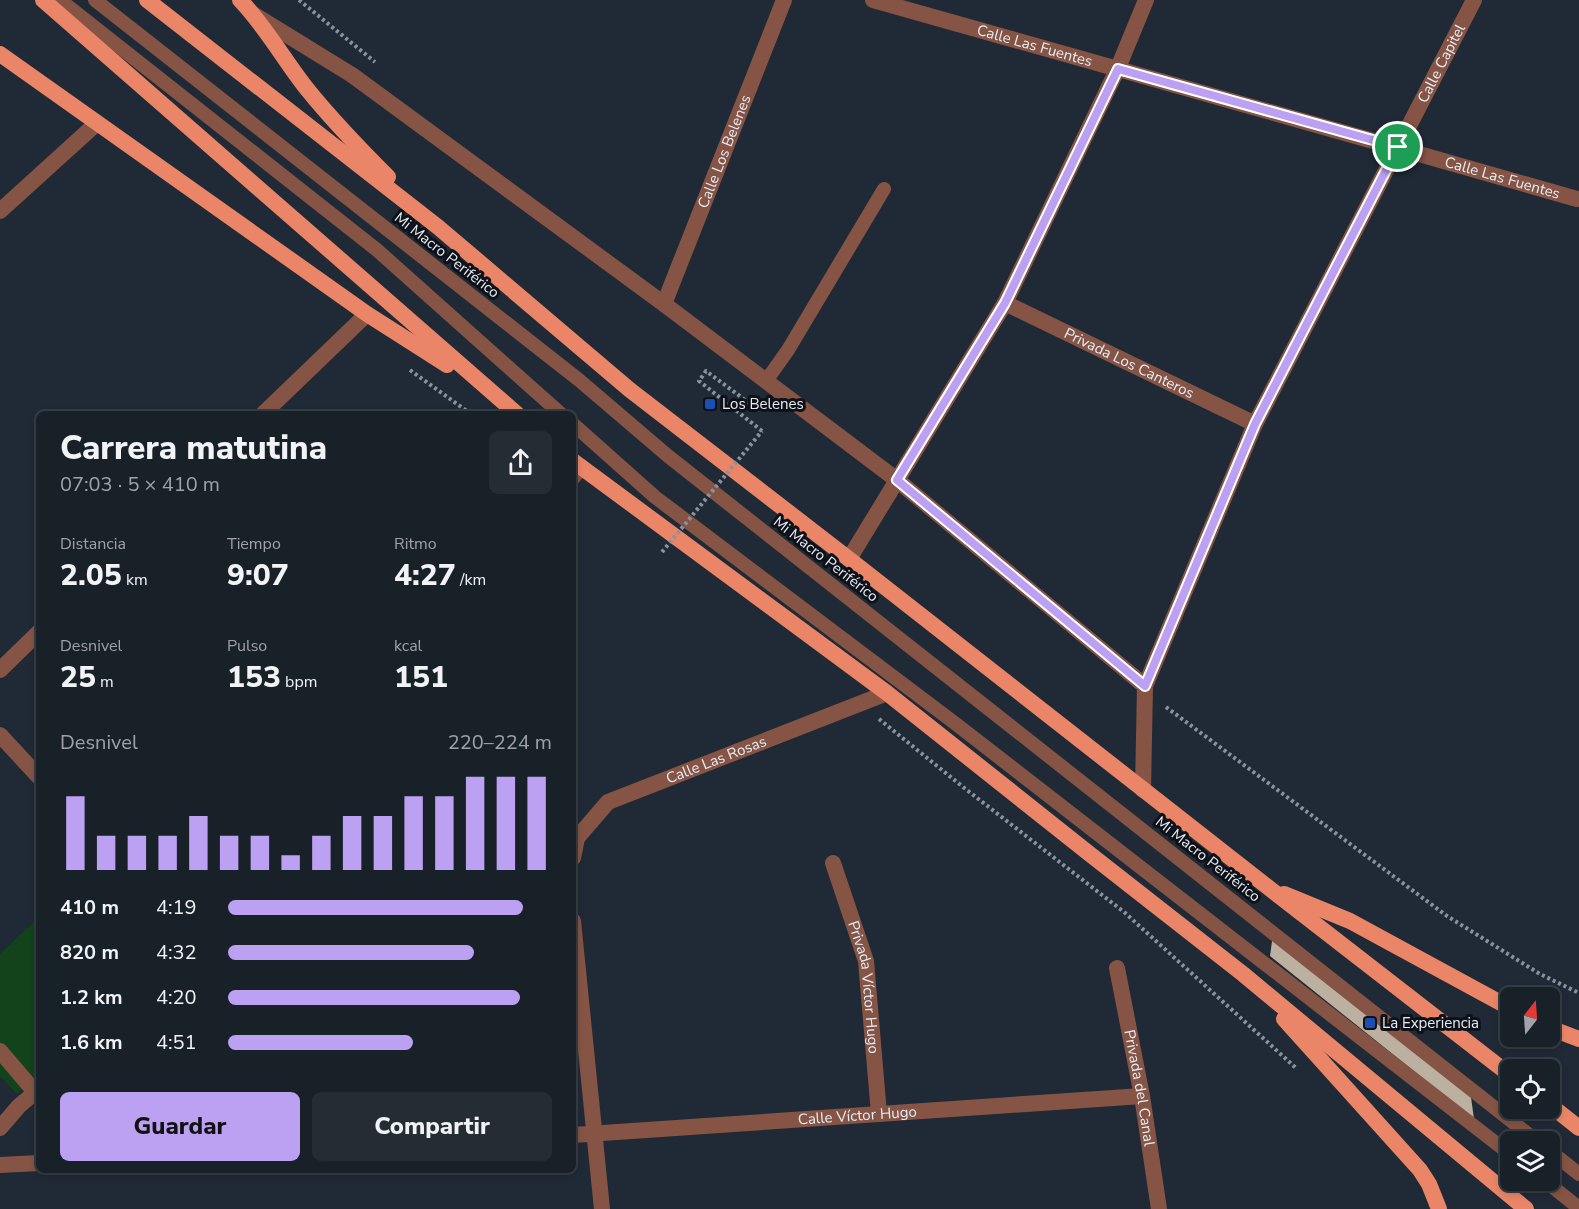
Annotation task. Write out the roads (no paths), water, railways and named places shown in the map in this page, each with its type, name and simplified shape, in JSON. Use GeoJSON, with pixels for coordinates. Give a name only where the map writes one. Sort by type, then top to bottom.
{"type":"FeatureCollection","features":[{"type":"Feature","properties":{"kind":"highway"},"geometry":{"type":"LineString","coordinates":[[43,0],[514,411]]}},
{"type":"Feature","properties":{"kind":"highway"},"geometry":{"type":"LineString","coordinates":[[147,0],[438,227],[630,390],[1500,1067]]}},
{"type":"Feature","properties":{"kind":"highway"},"geometry":{"type":"LineString","coordinates":[[240,0],[254,14],[307,88],[354,143],[438,227]]}},
{"type":"Feature","properties":{"kind":"highway"},"geometry":{"type":"LineString","coordinates":[[0,54],[367,314],[493,393]]}},
{"type":"Feature","properties":{"kind":"highway"},"geometry":{"type":"LineString","coordinates":[[576,468],[887,693],[1243,974],[1526,1209]]}},
{"type":"Feature","properties":{"kind":"highway"},"geometry":{"type":"LineString","coordinates":[[1269,888],[1350,921],[1500,1003]]}},
{"type":"Feature","properties":{"kind":"highway"},"geometry":{"type":"LineString","coordinates":[[1243,974],[1420,1170],[1429,1184],[1439,1209]]}},
{"type":"Feature","properties":{"kind":"highway"},"geometry":{"type":"LineString","coordinates":[[1560,1032],[1579,1039]]}},
{"type":"Feature","properties":{"kind":"highway"},"geometry":{"type":"LineString","coordinates":[[1560,1113],[1579,1128]]}},
{"type":"Feature","properties":{"kind":"street","name":"Calle Los Belenes"},"geometry":{"type":"LineString","coordinates":[[664,304],[784,0]]}},
{"type":"Feature","properties":{"kind":"street","name":"Calle Las Fuentes"},"geometry":{"type":"LineString","coordinates":[[873,0],[1398,147],[1577,200]]}},
{"type":"Feature","properties":{"kind":"street"},"geometry":{"type":"LineString","coordinates":[[849,559],[1005,303],[1118,69],[1146,0]]}},
{"type":"Feature","properties":{"kind":"street","name":"Calle Capitel"},"geometry":{"type":"LineString","coordinates":[[1143,790],[1145,686],[1255,424],[1474,0]]}},
{"type":"Feature","properties":{"kind":"street"},"geometry":{"type":"LineString","coordinates":[[254,14],[352,75],[772,385],[897,480],[1145,686]]}},
{"type":"Feature","properties":{"kind":"street"},"geometry":{"type":"LineString","coordinates":[[0,211],[97,123]]}},
{"type":"Feature","properties":{"kind":"street","name":"Privada Los Canteros"},"geometry":{"type":"LineString","coordinates":[[1005,303],[1255,424]]}},
{"type":"Feature","properties":{"kind":"street"},"geometry":{"type":"LineString","coordinates":[[267,411],[367,314]]}},
{"type":"Feature","properties":{"kind":"street"},"geometry":{"type":"LineString","coordinates":[[0,670],[36,636]]}},
{"type":"Feature","properties":{"kind":"street","name":"Calle Las Rosas"},"geometry":{"type":"LineString","coordinates":[[576,837],[608,802],[887,693]]}},
{"type":"Feature","properties":{"kind":"street"},"geometry":{"type":"LineString","coordinates":[[0,735],[36,774]]}},
{"type":"Feature","properties":{"kind":"street","name":"Privada Víctor Hugo"},"geometry":{"type":"LineString","coordinates":[[833,863],[866,961],[879,1114]]}},
{"type":"Feature","properties":{"kind":"street"},"geometry":{"type":"LineString","coordinates":[[576,951],[602,1209]]}},
{"type":"Feature","properties":{"kind":"street","name":"Privada del Canal"},"geometry":{"type":"LineString","coordinates":[[1118,968],[1142,1096],[1159,1209]]}},
{"type":"Feature","properties":{"kind":"street"},"geometry":{"type":"LineString","coordinates":[[0,1052],[36,1089]]}},
{"type":"Feature","properties":{"kind":"street"},"geometry":{"type":"LineString","coordinates":[[0,1128],[36,1091]]}},
{"type":"Feature","properties":{"kind":"street","name":"Calle Víctor Hugo"},"geometry":{"type":"LineString","coordinates":[[576,1136],[1142,1096]]}},
{"type":"Feature","properties":{"kind":"street"},"geometry":{"type":"LineString","coordinates":[[0,1165],[36,1163]]}},
{"type":"Feature","properties":{"kind":"lane"},"geometry":{"type":"LineString","coordinates":[[60,0],[377,250],[558,411]]}},
{"type":"Feature","properties":{"kind":"lane","name":"Mi Macro Periférico"},"geometry":{"type":"LineString","coordinates":[[95,0],[579,380],[668,456],[1524,1131]]}},
{"type":"Feature","properties":{"kind":"lane"},"geometry":{"type":"LineString","coordinates":[[772,385],[788,350],[884,189]]}},
{"type":"Feature","properties":{"kind":"lane"},"geometry":{"type":"LineString","coordinates":[[576,427],[655,497],[956,724],[1500,1146]]}},
{"type":"Feature","properties":{"kind":"lane"},"geometry":{"type":"LineString","coordinates":[[1560,1159],[1579,1174]]}},
{"type":"Feature","properties":{"kind":"lane"},"geometry":{"type":"LineString","coordinates":[[1558,1191],[1579,1208]]}},
{"type":"Feature","properties":{"kind":"place","name":"Los Belenes"},"geometry":{"type":"Point","coordinates":[710,404]}},
{"type":"Feature","properties":{"kind":"place","name":"La Experiencia"},"geometry":{"type":"Point","coordinates":[1370,1023]}}]}
